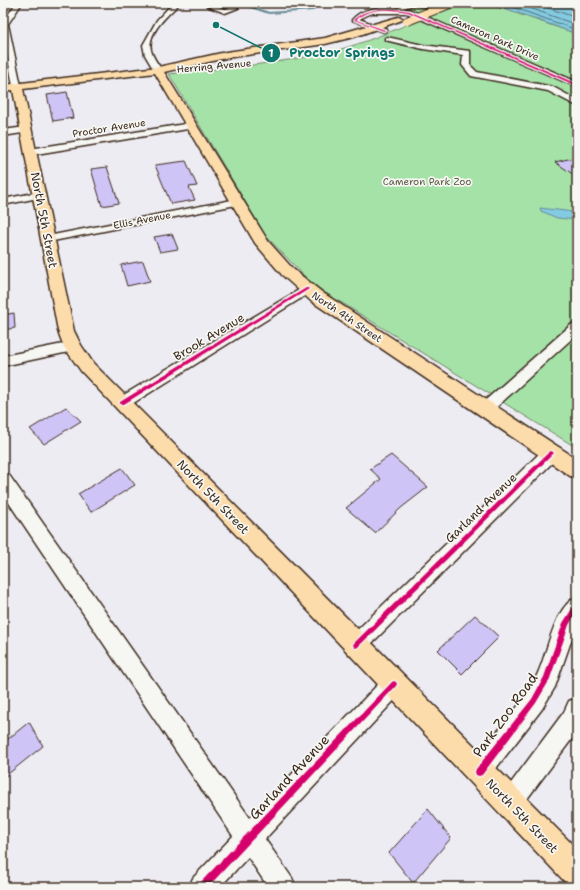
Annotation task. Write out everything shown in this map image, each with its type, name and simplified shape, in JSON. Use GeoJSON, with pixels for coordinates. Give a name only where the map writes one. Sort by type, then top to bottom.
{"type":"FeatureCollection","features":[{"type":"Feature","properties":{"kind":"main road","name":"Herring Avenue"},"geometry":{"type":"LineString","coordinates":[[317,52],[385,34],[404,20],[441,3]]}},
{"type":"Feature","properties":{"kind":"main road","name":"Herring Avenue"},"geometry":{"type":"LineString","coordinates":[[158,70],[233,54],[325,41],[404,20],[452,3]]}},
{"type":"Feature","properties":{"kind":"main road","name":"Herring Avenue"},"geometry":{"type":"LineString","coordinates":[[10,87],[158,70],[211,68]]}},
{"type":"Feature","properties":{"kind":"main road","name":"North 4th Street"},"geometry":{"type":"LineString","coordinates":[[158,70],[262,243],[271,255],[307,289],[577,470]]}},
{"type":"Feature","properties":{"kind":"main road","name":"North 5th Street"},"geometry":{"type":"LineString","coordinates":[[10,87],[26,130],[66,331],[73,347],[86,367],[122,402],[577,872]]}},
{"type":"Feature","properties":{"kind":"street"},"geometry":{"type":"LineString","coordinates":[[4,23],[19,3]]}},
{"type":"Feature","properties":{"kind":"street","name":"North 4th Street"},"geometry":{"type":"LineString","coordinates":[[158,70],[148,54],[147,46],[150,37],[168,8],[177,3]]}},
{"type":"Feature","properties":{"kind":"street"},"geometry":{"type":"LineString","coordinates":[[398,10],[403,5],[413,3],[438,6],[461,4]]}},
{"type":"Feature","properties":{"kind":"street"},"geometry":{"type":"LineString","coordinates":[[371,4],[382,10]]}},
{"type":"Feature","properties":{"kind":"street","name":"Cameron Park Drive"},"geometry":{"type":"LineString","coordinates":[[374,28],[355,20],[356,17],[366,13],[382,10],[398,10],[425,17],[577,84]]}},
{"type":"Feature","properties":{"kind":"street","name":"North 5th Street"},"geometry":{"type":"LineString","coordinates":[[4,23],[10,87]]}},
{"type":"Feature","properties":{"kind":"street"},"geometry":{"type":"LineString","coordinates":[[374,28],[385,34],[423,47],[466,53],[466,65],[474,74],[550,89],[577,103]]}},
{"type":"Feature","properties":{"kind":"street","name":"Proctor Avenue"},"geometry":{"type":"LineString","coordinates":[[30,152],[191,126]]}},
{"type":"Feature","properties":{"kind":"street"},"geometry":{"type":"LineString","coordinates":[[3,134],[26,130]]}},
{"type":"Feature","properties":{"kind":"street"},"geometry":{"type":"LineString","coordinates":[[3,202],[39,195]]}},
{"type":"Feature","properties":{"kind":"street","name":"Ellis Avenue"},"geometry":{"type":"LineString","coordinates":[[48,239],[237,202]]}},
{"type":"Feature","properties":{"kind":"street","name":"Brook Avenue"},"geometry":{"type":"LineString","coordinates":[[122,402],[307,289]]}},
{"type":"Feature","properties":{"kind":"street"},"geometry":{"type":"LineString","coordinates":[[485,409],[577,327]]}},
{"type":"Feature","properties":{"kind":"street"},"geometry":{"type":"LineString","coordinates":[[3,361],[73,347]]}},
{"type":"Feature","properties":{"kind":"street","name":"Garland Avenue"},"geometry":{"type":"LineString","coordinates":[[356,645],[552,453]]}},
{"type":"Feature","properties":{"kind":"street"},"geometry":{"type":"LineString","coordinates":[[3,480],[284,887]]}},
{"type":"Feature","properties":{"kind":"street","name":"Park Zoo Road"},"geometry":{"type":"LineString","coordinates":[[479,772],[534,701],[547,679],[566,623],[577,606]]}},
{"type":"Feature","properties":{"kind":"street","name":"Garland Avenue"},"geometry":{"type":"LineString","coordinates":[[202,887],[394,684]]}},
{"type":"Feature","properties":{"kind":"street"},"geometry":{"type":"LineString","coordinates":[[510,803],[572,720],[577,709]]}},
{"type":"Feature","properties":{"kind":"green space","name":"Cameron Park Zoo"},"geometry":{"type":"Polygon","coordinates":[[[379,3],[486,3],[577,34],[577,448],[313,285],[265,235],[169,74],[231,68],[334,51],[390,32],[423,18],[379,3]]]}},
{"type":"Feature","properties":{"kind":"water"},"geometry":{"type":"Polygon","coordinates":[[[487,3],[577,3],[577,34],[496,5],[487,3]]]}},
{"type":"Feature","properties":{"kind":"water"},"geometry":{"type":"Polygon","coordinates":[[[540,208],[577,213],[577,220],[557,218],[541,211],[540,208]]]}},
{"type":"Feature","properties":{"kind":"building"},"geometry":{"type":"Polygon","coordinates":[[[67,92],[73,118],[53,121],[47,95],[67,92]]]}},
{"type":"Feature","properties":{"kind":"building"},"geometry":{"type":"Polygon","coordinates":[[[577,157],[577,177],[555,162],[577,157]]]}},
{"type":"Feature","properties":{"kind":"building"},"geometry":{"type":"Polygon","coordinates":[[[186,161],[197,186],[189,187],[195,200],[171,204],[155,165],[186,161]]]}},
{"type":"Feature","properties":{"kind":"building"},"geometry":{"type":"Polygon","coordinates":[[[107,167],[119,203],[102,206],[91,169],[107,167]]]}},
{"type":"Feature","properties":{"kind":"building"},"geometry":{"type":"Polygon","coordinates":[[[172,234],[178,249],[160,252],[154,237],[172,234]]]}},
{"type":"Feature","properties":{"kind":"building"},"geometry":{"type":"Polygon","coordinates":[[[143,261],[150,281],[127,286],[121,265],[143,261]]]}},
{"type":"Feature","properties":{"kind":"building"},"geometry":{"type":"Polygon","coordinates":[[[14,313],[15,328],[3,330],[3,315],[14,313]]]}},
{"type":"Feature","properties":{"kind":"building"},"geometry":{"type":"Polygon","coordinates":[[[66,407],[81,421],[44,444],[30,429],[66,407]]]}},
{"type":"Feature","properties":{"kind":"building"},"geometry":{"type":"Polygon","coordinates":[[[391,455],[428,487],[401,508],[375,533],[346,508],[381,479],[370,469],[391,455]]]}},
{"type":"Feature","properties":{"kind":"building"},"geometry":{"type":"Polygon","coordinates":[[[122,468],[135,485],[91,512],[78,494],[122,468]]]}},
{"type":"Feature","properties":{"kind":"building"},"geometry":{"type":"Polygon","coordinates":[[[475,615],[499,637],[462,674],[438,650],[475,615]]]}},
{"type":"Feature","properties":{"kind":"building"},"geometry":{"type":"Polygon","coordinates":[[[29,722],[43,746],[3,778],[3,743],[29,722]]]}},
{"type":"Feature","properties":{"kind":"building"},"geometry":{"type":"Polygon","coordinates":[[[428,809],[451,838],[413,883],[389,853],[428,809]]]}},
{"type":"Feature","properties":{"kind":"waterway"},"geometry":{"type":"LineString","coordinates":[[239,3],[269,13],[313,10],[317,6],[328,3]]}},
{"type":"Feature","properties":{"kind":"waterway"},"geometry":{"type":"LineString","coordinates":[[363,3],[373,3]]}},
{"type":"Feature","properties":{"kind":"cycle path"},"geometry":{"type":"LineString","coordinates":[[384,30],[355,20],[359,16],[372,11],[408,11],[577,85]]}},
{"type":"Feature","properties":{"kind":"cycle path"},"geometry":{"type":"LineString","coordinates":[[122,403],[307,289]]}},
{"type":"Feature","properties":{"kind":"cycle path"},"geometry":{"type":"LineString","coordinates":[[356,645],[551,453]]}},
{"type":"Feature","properties":{"kind":"cycle path"},"geometry":{"type":"LineString","coordinates":[[479,772],[534,701],[547,679],[566,623],[577,606]]}},
{"type":"Feature","properties":{"kind":"cycle path"},"geometry":{"type":"LineString","coordinates":[[202,887],[394,684]]}},
{"type":"Feature","properties":{"kind":"place","name":"Proctor Springs"},"geometry":{"type":"Point","coordinates":[216,25]}}]}
